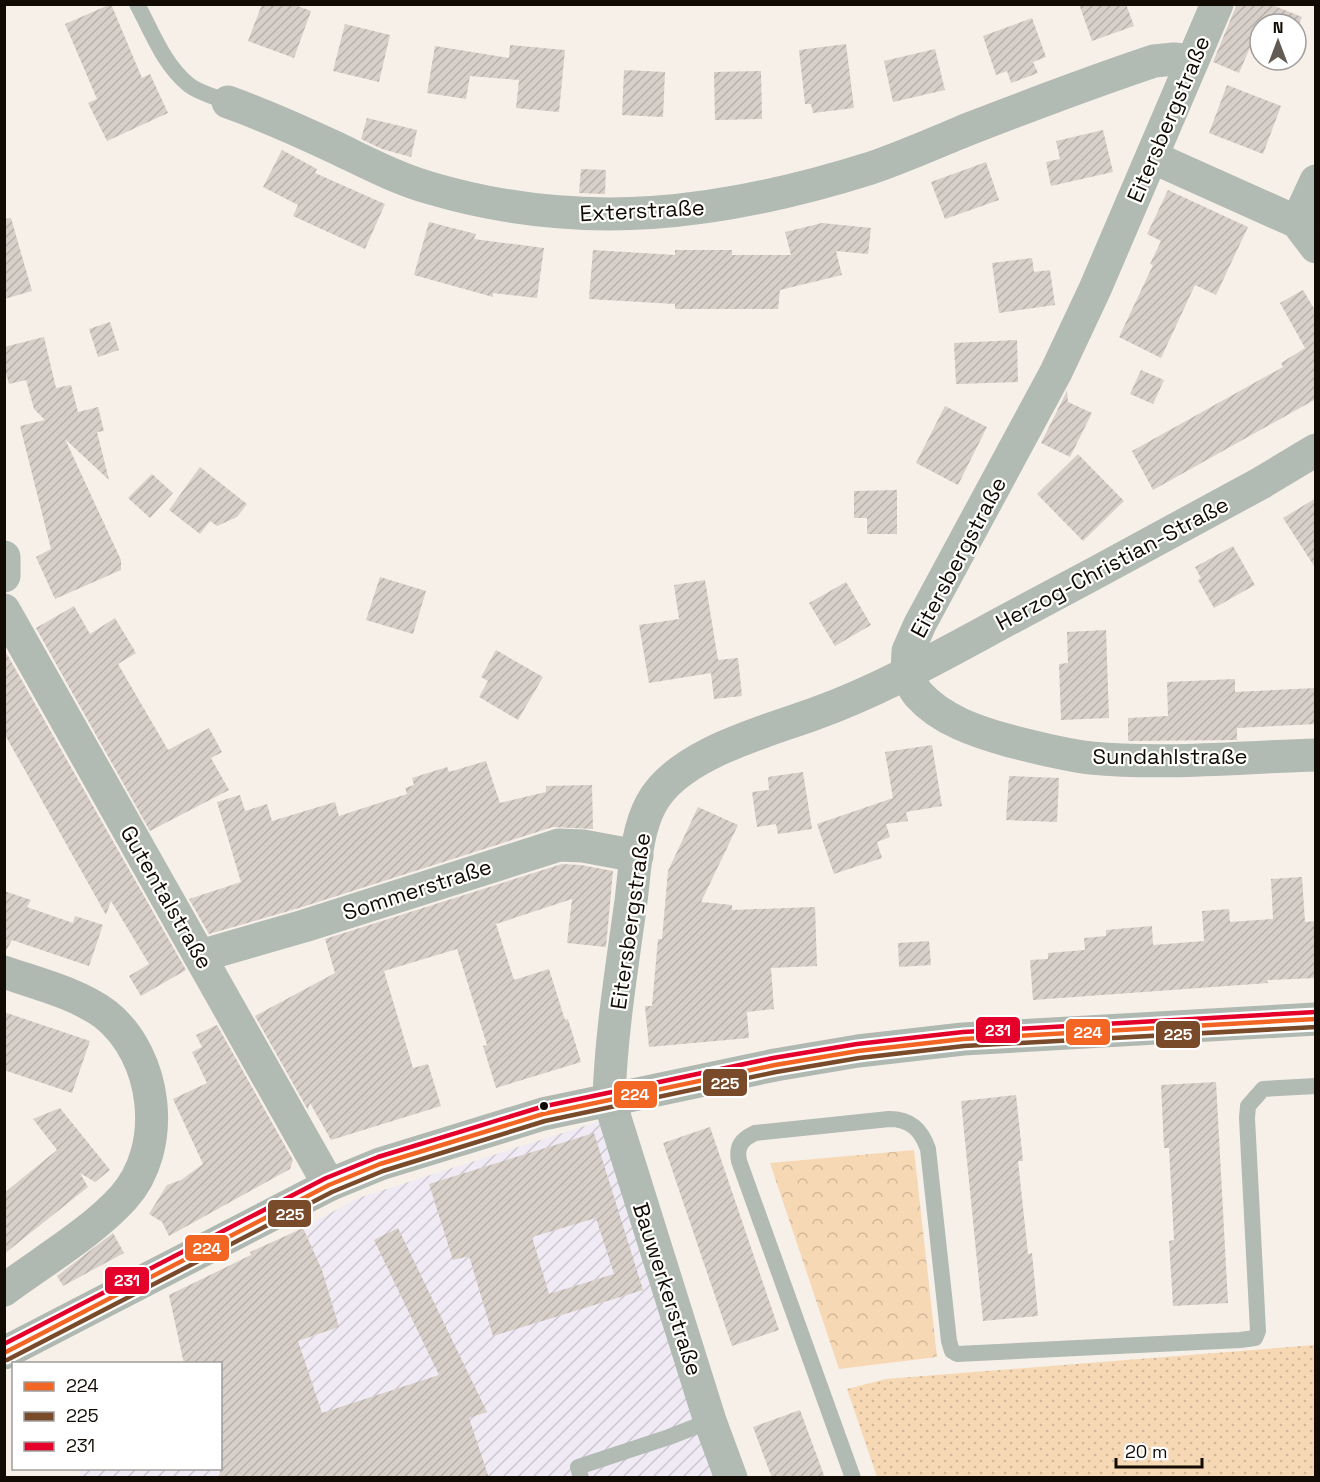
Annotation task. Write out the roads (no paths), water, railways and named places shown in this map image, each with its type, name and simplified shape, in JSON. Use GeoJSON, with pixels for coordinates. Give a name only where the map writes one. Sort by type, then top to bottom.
{"type":"FeatureCollection","features":[{"type":"Feature","properties":{"kind":"main road"},"geometry":{"type":"LineString","coordinates":[[4,972],[76,998],[105,1015],[120,1029],[135,1049],[149,1087],[151,1132],[145,1161],[124,1197],[96,1223],[4,1290]]}},
{"type":"Feature","properties":{"kind":"main road"},"geometry":{"type":"LineString","coordinates":[[4,1353],[328,1185],[380,1164],[543,1114],[775,1065],[869,1049],[963,1039],[1316,1019]]}},
{"type":"Feature","properties":{"kind":"street","name":"Eitersbergstraße"},"geometry":{"type":"LineString","coordinates":[[609,1099],[620,975],[637,856],[644,822],[652,802],[683,770],[720,748],[826,710],[907,674],[908,651],[920,624],[1056,372],[1095,289],[1217,4]]}},
{"type":"Feature","properties":{"kind":"street","name":"Exterstraße"},"geometry":{"type":"LineString","coordinates":[[228,102],[270,117],[386,173],[429,188],[480,201],[537,211],[596,215],[658,213],[723,205],[800,188],[872,167],[1050,98],[1154,61],[1174,59],[1192,61]]}},
{"type":"Feature","properties":{"kind":"street"},"geometry":{"type":"LineString","coordinates":[[1152,157],[1278,212],[1306,234],[1316,181]]}},
{"type":"Feature","properties":{"kind":"street","name":"Herzog-Christian-Straße"},"geometry":{"type":"LineString","coordinates":[[907,674],[1261,483],[1316,450]]}},
{"type":"Feature","properties":{"kind":"street"},"geometry":{"type":"LineString","coordinates":[[4,557],[4,576]]}},
{"type":"Feature","properties":{"kind":"street","name":"Gutentalstraße"},"geometry":{"type":"LineString","coordinates":[[4,610],[328,1185]]}},
{"type":"Feature","properties":{"kind":"street","name":"Sundahlstraße"},"geometry":{"type":"LineString","coordinates":[[907,674],[917,693],[961,725],[1037,748],[1090,758],[1148,760],[1316,755]]}},
{"type":"Feature","properties":{"kind":"street","name":"Sommerstraße"},"geometry":{"type":"LineString","coordinates":[[200,956],[304,926],[559,845],[583,846],[637,856]]}},
{"type":"Feature","properties":{"kind":"street","name":"Bauwerkerstraße"},"geometry":{"type":"LineString","coordinates":[[609,1099],[710,1421],[731,1478]]}},
{"type":"Feature","properties":{"kind":"lane","name":"Exterstraße"},"geometry":{"type":"LineString","coordinates":[[137,4],[165,57],[190,86],[228,102]]}},
{"type":"Feature","properties":{"kind":"lane"},"geometry":{"type":"LineString","coordinates":[[853,1478],[740,1161],[739,1145],[745,1138],[755,1133],[889,1119],[899,1119],[917,1128],[928,1149],[949,1341],[952,1350],[957,1354],[1240,1341],[1255,1338],[1258,1331],[1248,1106],[1263,1089],[1316,1086]]}},
{"type":"Feature","properties":{"kind":"lane"},"geometry":{"type":"LineString","coordinates":[[581,1478],[578,1467],[710,1421]]}}]}
